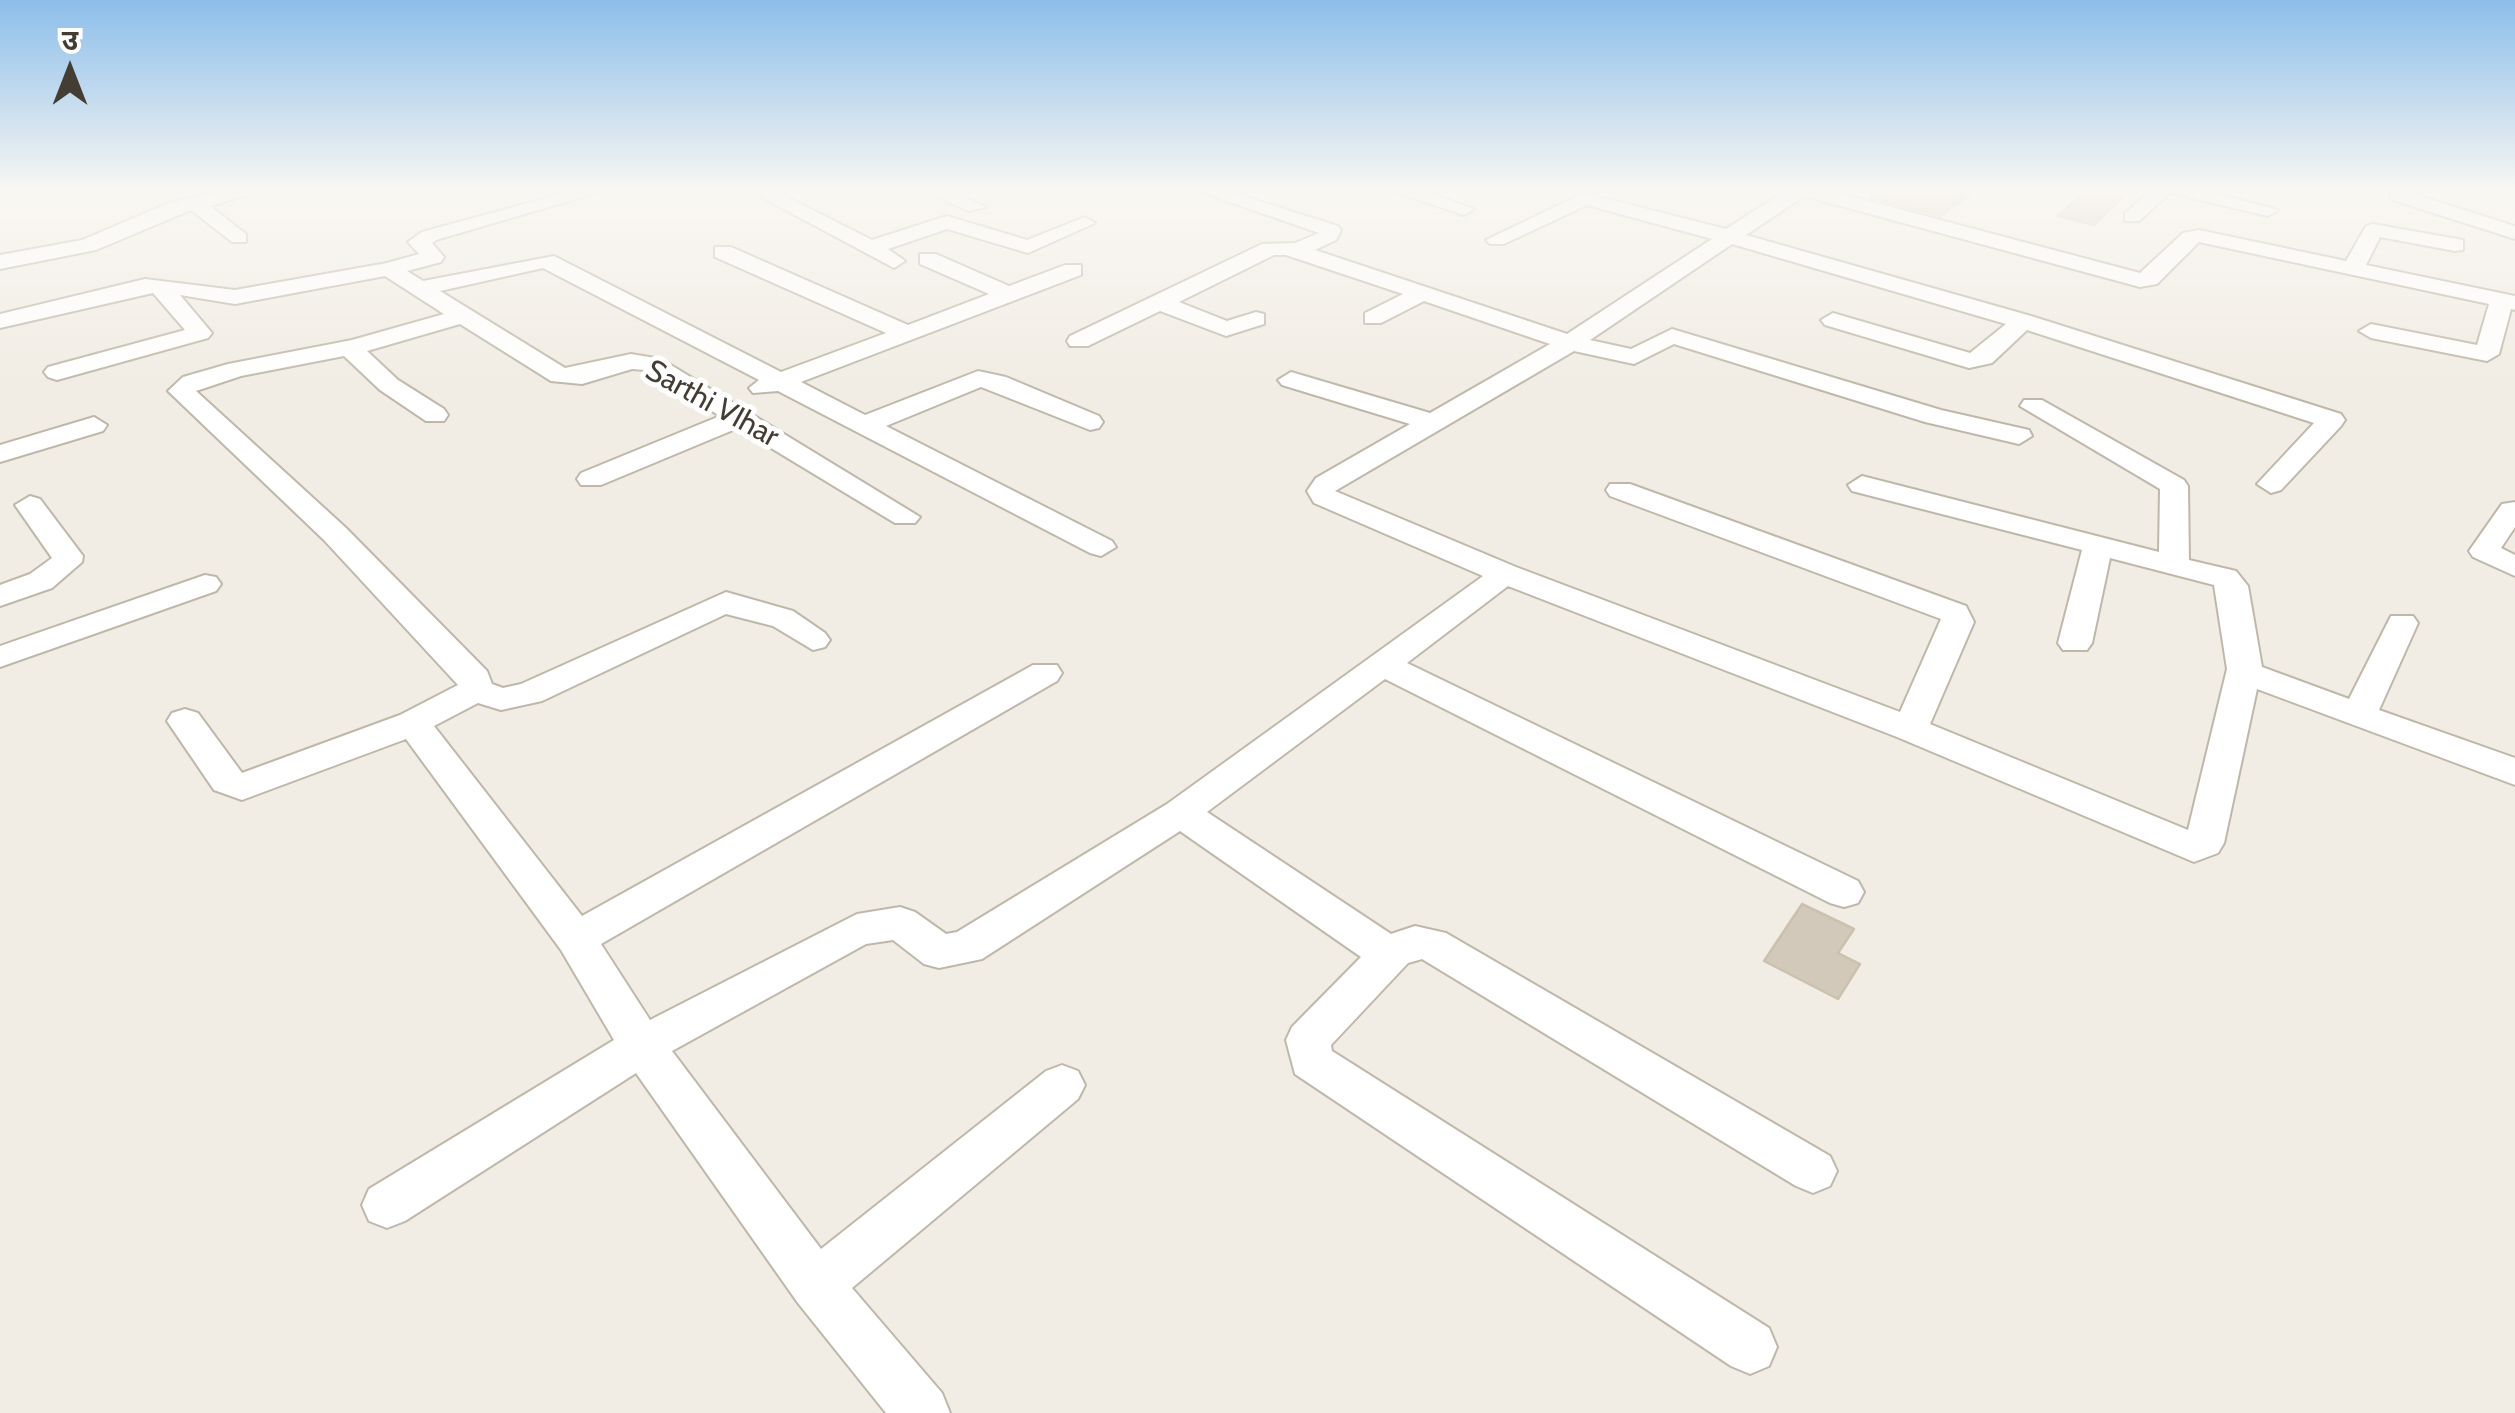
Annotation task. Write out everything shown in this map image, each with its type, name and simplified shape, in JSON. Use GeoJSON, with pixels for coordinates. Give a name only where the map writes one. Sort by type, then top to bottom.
{"type":"FeatureCollection","features":[{"type":"Feature","properties":{"kind":"street"},"geometry":{"type":"LineString","coordinates":[[0,262],[26,257]]}},
{"type":"Feature","properties":{"kind":"street"},"geometry":{"type":"LineString","coordinates":[[0,322],[159,286],[235,297],[433,257]]}},
{"type":"Feature","properties":{"kind":"street"},"geometry":{"type":"LineString","coordinates":[[734,257],[906,332]]}},
{"type":"Feature","properties":{"kind":"street"},"geometry":{"type":"LineString","coordinates":[[887,257],[894,261]]}},
{"type":"Feature","properties":{"kind":"street"},"geometry":{"type":"LineString","coordinates":[[1079,341],[1255,257]]}},
{"type":"Feature","properties":{"kind":"street"},"geometry":{"type":"LineString","coordinates":[[1318,257],[1570,343],[1631,358],[1672,336],[1934,416],[2019,436]]}},
{"type":"Feature","properties":{"kind":"street"},"geometry":{"type":"LineString","coordinates":[[1697,257],[1570,343],[1326,484],[1321,491],[1335,503],[1505,574],[1910,729],[2197,848],[2204,844],[2244,669],[2231,583],[2174,564],[1862,485]]}},
{"type":"Feature","properties":{"kind":"street"},"geometry":{"type":"LineString","coordinates":[[1801,257],[2023,321],[2332,420],[2271,484]]}},
{"type":"Feature","properties":{"kind":"street"},"geometry":{"type":"LineString","coordinates":[[2054,257],[2140,280],[2150,279],[2174,257]]}},
{"type":"Feature","properties":{"kind":"street"},"geometry":{"type":"LineString","coordinates":[[2299,257],[2508,301],[2487,354],[2371,331]]}},
{"type":"Feature","properties":{"kind":"street"},"geometry":{"type":"LineString","coordinates":[[2353,268],[2359,257]]}},
{"type":"Feature","properties":{"kind":"street"},"geometry":{"type":"LineString","coordinates":[[928,259],[1008,294]]}},
{"type":"Feature","properties":{"kind":"street"},"geometry":{"type":"LineString","coordinates":[[421,288],[546,261],[1100,547]]}},
{"type":"Feature","properties":{"kind":"street","name":"Sarthi VIhar"},"geometry":{"type":"LineString","coordinates":[[388,269],[560,376],[644,362],[906,518]]}},
{"type":"Feature","properties":{"kind":"street"},"geometry":{"type":"LineString","coordinates":[[591,478],[730,411],[776,383],[1073,270]]}},
{"type":"Feature","properties":{"kind":"street"},"geometry":{"type":"LineString","coordinates":[[57,372],[200,333],[159,286]]}},
{"type":"Feature","properties":{"kind":"street"},"geometry":{"type":"LineString","coordinates":[[1374,318],[1423,293]]}},
{"type":"Feature","properties":{"kind":"street"},"geometry":{"type":"LineString","coordinates":[[1159,302],[1226,329],[1256,319]]}},
{"type":"Feature","properties":{"kind":"street"},"geometry":{"type":"LineString","coordinates":[[462,316],[349,348],[249,366],[192,382],[181,391],[335,534],[475,679],[475,690]]}},
{"type":"Feature","properties":{"kind":"street"},"geometry":{"type":"LineString","coordinates":[[1833,320],[1968,360],[1983,358],[2023,321]]}},
{"type":"Feature","properties":{"kind":"street"},"geometry":{"type":"LineString","coordinates":[[349,348],[390,385],[435,414]]}},
{"type":"Feature","properties":{"kind":"street"},"geometry":{"type":"LineString","coordinates":[[862,426],[978,379],[997,382],[1090,422]]}},
{"type":"Feature","properties":{"kind":"street"},"geometry":{"type":"LineString","coordinates":[[1290,380],[1434,423]]}},
{"type":"Feature","properties":{"kind":"street"},"geometry":{"type":"LineString","coordinates":[[2033,406],[2071,424],[2174,486],[2174,564]]}},
{"type":"Feature","properties":{"kind":"street"},"geometry":{"type":"LineString","coordinates":[[0,454],[94,425]]}},
{"type":"Feature","properties":{"kind":"street"},"geometry":{"type":"LineString","coordinates":[[1620,490],[1955,614],[1958,622],[1910,729]]}},
{"type":"Feature","properties":{"kind":"street"},"geometry":{"type":"LineString","coordinates":[[0,596],[41,582],[67,562],[68,556],[30,505]]}},
{"type":"Feature","properties":{"kind":"street"},"geometry":{"type":"LineString","coordinates":[[2512,510],[2484,551],[2515,568]]}},
{"type":"Feature","properties":{"kind":"street"},"geometry":{"type":"LineString","coordinates":[[2075,644],[2098,546]]}},
{"type":"Feature","properties":{"kind":"street"},"geometry":{"type":"LineString","coordinates":[[388,1205],[642,1046],[869,925],[900,923],[939,952],[967,948],[1180,813],[1505,574]]}},
{"type":"Feature","properties":{"kind":"street"},"geometry":{"type":"LineString","coordinates":[[0,657],[205,584]]}},
{"type":"Feature","properties":{"kind":"street"},"geometry":{"type":"LineString","coordinates":[[185,720],[227,781],[242,787],[413,723],[475,690],[501,699],[530,694],[726,602],[754,614],[778,616],[813,640]]}},
{"type":"Feature","properties":{"kind":"street"},"geometry":{"type":"LineString","coordinates":[[2359,715],[2402,623]]}},
{"type":"Feature","properties":{"kind":"street"},"geometry":{"type":"LineString","coordinates":[[1382,664],[1844,892]]}},
{"type":"Feature","properties":{"kind":"street"},"geometry":{"type":"LineString","coordinates":[[2244,669],[2255,677],[2515,772]]}},
{"type":"Feature","properties":{"kind":"street"},"geometry":{"type":"LineString","coordinates":[[576,940],[1046,674]]}},
{"type":"Feature","properties":{"kind":"street"},"geometry":{"type":"LineString","coordinates":[[413,723],[576,940],[642,1046],[816,1285],[922,1413]]}},
{"type":"Feature","properties":{"kind":"street"},"geometry":{"type":"LineString","coordinates":[[1180,813],[1378,947],[1394,950]]}},
{"type":"Feature","properties":{"kind":"street"},"geometry":{"type":"LineString","coordinates":[[1750,1346],[1311,1061],[1308,1040],[1394,950],[1414,942],[1432,944],[1813,1172]]}},
{"type":"Feature","properties":{"kind":"street"},"geometry":{"type":"LineString","coordinates":[[816,1285],[1062,1085]]}},
{"type":"Feature","properties":{"kind":"building"},"geometry":{"type":"Polygon","coordinates":[[[1802,904],[1854,929],[1838,953],[1860,964],[1838,999],[1764,961],[1802,904]]]}}]}
